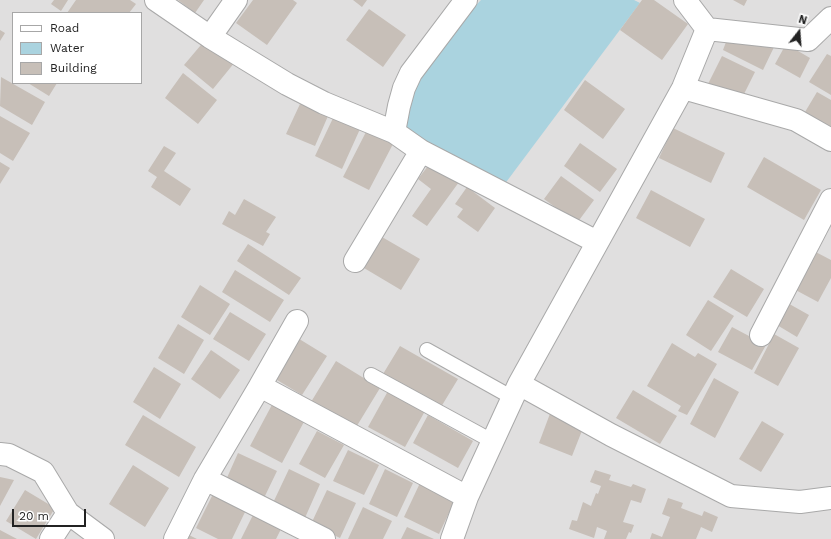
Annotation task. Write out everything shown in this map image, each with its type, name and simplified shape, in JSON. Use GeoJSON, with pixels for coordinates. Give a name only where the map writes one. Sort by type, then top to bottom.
{"type":"FeatureCollection","features":[{"type":"Feature","properties":{"kind":"street"},"geometry":{"type":"LineString","coordinates":[[156,0],[210,37],[287,84],[324,103],[394,132],[421,151],[597,242]]}},
{"type":"Feature","properties":{"kind":"street"},"geometry":{"type":"LineString","coordinates":[[210,37],[236,0]]}},
{"type":"Feature","properties":{"kind":"street"},"geometry":{"type":"LineString","coordinates":[[394,132],[404,88],[411,73],[466,0]]}},
{"type":"Feature","properties":{"kind":"street"},"geometry":{"type":"LineString","coordinates":[[685,0],[707,28],[808,40],[831,18]]}},
{"type":"Feature","properties":{"kind":"street"},"geometry":{"type":"LineString","coordinates":[[452,539],[467,497],[516,391],[683,88],[707,28]]}},
{"type":"Feature","properties":{"kind":"street"},"geometry":{"type":"LineString","coordinates":[[683,88],[796,120],[831,140]]}},
{"type":"Feature","properties":{"kind":"street"},"geometry":{"type":"LineString","coordinates":[[356,262],[421,151]]}},
{"type":"Feature","properties":{"kind":"street"},"geometry":{"type":"LineString","coordinates":[[761,335],[831,200]]}},
{"type":"Feature","properties":{"kind":"street"},"geometry":{"type":"LineString","coordinates":[[175,539],[204,479],[297,321]]}},
{"type":"Feature","properties":{"kind":"street"},"geometry":{"type":"LineString","coordinates":[[260,386],[467,497]]}},
{"type":"Feature","properties":{"kind":"street"},"geometry":{"type":"LineString","coordinates":[[516,391],[611,435],[731,496],[800,502],[831,498]]}},
{"type":"Feature","properties":{"kind":"street"},"geometry":{"type":"LineString","coordinates":[[0,454],[9,455],[43,472],[68,513],[103,539]]}},
{"type":"Feature","properties":{"kind":"street"},"geometry":{"type":"LineString","coordinates":[[204,479],[324,539]]}},
{"type":"Feature","properties":{"kind":"street"},"geometry":{"type":"LineString","coordinates":[[51,539],[68,513]]}},
{"type":"Feature","properties":{"kind":"lane"},"geometry":{"type":"LineString","coordinates":[[427,350],[516,391]]}},
{"type":"Feature","properties":{"kind":"lane"},"geometry":{"type":"LineString","coordinates":[[371,375],[492,441]]}},
{"type":"Feature","properties":{"kind":"shaded area"},"geometry":{"type":"Polygon","coordinates":[[[0,0],[831,0],[831,539],[0,539],[0,0]]]}},
{"type":"Feature","properties":{"kind":"water"},"geometry":{"type":"Polygon","coordinates":[[[481,0],[634,0],[640,3],[504,185],[400,127],[398,87],[481,0]]]}},
{"type":"Feature","properties":{"kind":"building"},"geometry":{"type":"Polygon","coordinates":[[[54,0],[68,0],[61,11],[51,4],[54,0]]]}},
{"type":"Feature","properties":{"kind":"building"},"geometry":{"type":"Polygon","coordinates":[[[76,0],[130,0],[136,4],[130,12],[68,12],[76,0]]]}},
{"type":"Feature","properties":{"kind":"building"},"geometry":{"type":"Polygon","coordinates":[[[178,0],[204,0],[195,13],[178,0]]]}},
{"type":"Feature","properties":{"kind":"building"},"geometry":{"type":"Polygon","coordinates":[[[253,0],[293,0],[297,3],[267,45],[236,23],[253,0]]]}},
{"type":"Feature","properties":{"kind":"building"},"geometry":{"type":"Polygon","coordinates":[[[353,0],[367,0],[362,7],[353,0]]]}},
{"type":"Feature","properties":{"kind":"building"},"geometry":{"type":"Polygon","coordinates":[[[642,0],[654,0],[688,24],[662,60],[620,30],[642,0]]]}},
{"type":"Feature","properties":{"kind":"building"},"geometry":{"type":"Polygon","coordinates":[[[733,0],[747,0],[744,6],[733,0]]]}},
{"type":"Feature","properties":{"kind":"building"},"geometry":{"type":"Polygon","coordinates":[[[369,9],[406,35],[383,67],[346,40],[369,9]]]}},
{"type":"Feature","properties":{"kind":"building"},"geometry":{"type":"Polygon","coordinates":[[[0,30],[5,33],[0,41],[0,30]]]}},
{"type":"Feature","properties":{"kind":"building"},"geometry":{"type":"Polygon","coordinates":[[[206,39],[235,62],[213,89],[184,65],[206,39]]]}},
{"type":"Feature","properties":{"kind":"building"},"geometry":{"type":"Polygon","coordinates":[[[726,42],[775,45],[763,70],[723,50],[726,42]]]}},
{"type":"Feature","properties":{"kind":"building"},"geometry":{"type":"Polygon","coordinates":[[[786,44],[810,58],[800,78],[775,64],[786,44]]]}},
{"type":"Feature","properties":{"kind":"building"},"geometry":{"type":"Polygon","coordinates":[[[827,54],[831,56],[831,95],[809,82],[827,54]]]}},
{"type":"Feature","properties":{"kind":"building"},"geometry":{"type":"Polygon","coordinates":[[[722,56],[755,72],[741,100],[708,84],[722,56]]]}},
{"type":"Feature","properties":{"kind":"building"},"geometry":{"type":"Polygon","coordinates":[[[183,73],[217,100],[198,124],[165,98],[183,73]]]}},
{"type":"Feature","properties":{"kind":"building"},"geometry":{"type":"Polygon","coordinates":[[[1,77],[45,102],[32,125],[0,106],[1,77]]]}},
{"type":"Feature","properties":{"kind":"building"},"geometry":{"type":"Polygon","coordinates":[[[585,80],[625,109],[603,139],[564,110],[585,80]]]}},
{"type":"Feature","properties":{"kind":"building"},"geometry":{"type":"Polygon","coordinates":[[[30,84],[56,84],[49,96],[30,84]]]}},
{"type":"Feature","properties":{"kind":"building"},"geometry":{"type":"Polygon","coordinates":[[[817,92],[831,100],[831,128],[805,112],[817,92]]]}},
{"type":"Feature","properties":{"kind":"building"},"geometry":{"type":"Polygon","coordinates":[[[300,104],[328,116],[315,146],[286,134],[300,104]]]}},
{"type":"Feature","properties":{"kind":"building"},"geometry":{"type":"Polygon","coordinates":[[[0,116],[30,133],[13,161],[0,153],[0,116]]]}},
{"type":"Feature","properties":{"kind":"building"},"geometry":{"type":"Polygon","coordinates":[[[334,116],[360,129],[342,169],[315,156],[334,116]]]}},
{"type":"Feature","properties":{"kind":"building"},"geometry":{"type":"Polygon","coordinates":[[[673,128],[725,153],[711,183],[659,158],[673,128]]]}},
{"type":"Feature","properties":{"kind":"building"},"geometry":{"type":"Polygon","coordinates":[[[367,130],[393,144],[369,190],[343,177],[367,130]]]}},
{"type":"Feature","properties":{"kind":"building"},"geometry":{"type":"Polygon","coordinates":[[[580,143],[617,169],[600,192],[564,166],[580,143]]]}},
{"type":"Feature","properties":{"kind":"building"},"geometry":{"type":"Polygon","coordinates":[[[164,146],[176,153],[164,171],[191,189],[180,206],[151,187],[157,177],[148,171],[164,146]]]}},
{"type":"Feature","properties":{"kind":"building"},"geometry":{"type":"Polygon","coordinates":[[[764,157],[821,190],[804,220],[747,187],[764,157]]]}},
{"type":"Feature","properties":{"kind":"building"},"geometry":{"type":"Polygon","coordinates":[[[0,162],[10,168],[0,184],[0,162]]]}},
{"type":"Feature","properties":{"kind":"building"},"geometry":{"type":"Polygon","coordinates":[[[431,162],[459,182],[427,226],[412,216],[431,189],[418,179],[431,162]]]}},
{"type":"Feature","properties":{"kind":"building"},"geometry":{"type":"Polygon","coordinates":[[[561,176],[594,200],[577,223],[544,199],[561,176]]]}},
{"type":"Feature","properties":{"kind":"building"},"geometry":{"type":"Polygon","coordinates":[[[467,187],[495,208],[478,232],[457,217],[463,209],[455,204],[467,187]]]}},
{"type":"Feature","properties":{"kind":"building"},"geometry":{"type":"Polygon","coordinates":[[[651,190],[705,219],[690,247],[636,218],[651,190]]]}},
{"type":"Feature","properties":{"kind":"building"},"geometry":{"type":"Polygon","coordinates":[[[244,199],[276,217],[266,232],[270,234],[263,246],[222,224],[229,211],[235,215],[244,199]]]}},
{"type":"Feature","properties":{"kind":"building"},"geometry":{"type":"Polygon","coordinates":[[[382,237],[420,259],[401,290],[364,268],[382,237]]]}},
{"type":"Feature","properties":{"kind":"building"},"geometry":{"type":"Polygon","coordinates":[[[248,244],[301,278],[289,295],[237,261],[248,244]]]}},
{"type":"Feature","properties":{"kind":"building"},"geometry":{"type":"Polygon","coordinates":[[[810,249],[831,260],[831,278],[818,302],[790,287],[810,249]]]}},
{"type":"Feature","properties":{"kind":"building"},"geometry":{"type":"Polygon","coordinates":[[[731,269],[764,289],[747,317],[713,297],[731,269]]]}},
{"type":"Feature","properties":{"kind":"building"},"geometry":{"type":"Polygon","coordinates":[[[235,270],[284,300],[270,322],[222,292],[235,270]]]}},
{"type":"Feature","properties":{"kind":"building"},"geometry":{"type":"Polygon","coordinates":[[[200,285],[230,304],[210,335],[181,317],[200,285]]]}},
{"type":"Feature","properties":{"kind":"building"},"geometry":{"type":"Polygon","coordinates":[[[708,300],[734,316],[711,351],[686,335],[708,300]]]}},
{"type":"Feature","properties":{"kind":"building"},"geometry":{"type":"Polygon","coordinates":[[[784,301],[809,315],[797,337],[772,322],[784,301]]]}},
{"type":"Feature","properties":{"kind":"building"},"geometry":{"type":"Polygon","coordinates":[[[230,312],[266,334],[249,361],[213,339],[230,312]]]}},
{"type":"Feature","properties":{"kind":"building"},"geometry":{"type":"Polygon","coordinates":[[[178,324],[204,340],[184,374],[158,358],[178,324]]]}},
{"type":"Feature","properties":{"kind":"building"},"geometry":{"type":"Polygon","coordinates":[[[732,327],[766,345],[752,370],[718,352],[732,327]]]}},
{"type":"Feature","properties":{"kind":"building"},"geometry":{"type":"Polygon","coordinates":[[[774,334],[799,348],[778,386],[754,373],[774,334]]]}},
{"type":"Feature","properties":{"kind":"building"},"geometry":{"type":"Polygon","coordinates":[[[296,337],[327,356],[302,395],[272,377],[296,337]]]}},
{"type":"Feature","properties":{"kind":"building"},"geometry":{"type":"Polygon","coordinates":[[[672,343],[695,357],[698,353],[717,364],[687,415],[678,411],[681,406],[647,386],[672,343]]]}},
{"type":"Feature","properties":{"kind":"building"},"geometry":{"type":"Polygon","coordinates":[[[400,346],[458,379],[441,407],[383,374],[400,346]]]}},
{"type":"Feature","properties":{"kind":"building"},"geometry":{"type":"Polygon","coordinates":[[[211,350],[240,370],[220,399],[191,379],[211,350]]]}},
{"type":"Feature","properties":{"kind":"building"},"geometry":{"type":"Polygon","coordinates":[[[336,361],[380,388],[355,429],[311,402],[336,361]]]}},
{"type":"Feature","properties":{"kind":"building"},"geometry":{"type":"Polygon","coordinates":[[[154,367],[181,384],[160,419],[133,402],[154,367]]]}},
{"type":"Feature","properties":{"kind":"building"},"geometry":{"type":"Polygon","coordinates":[[[714,378],[739,392],[715,438],[690,424],[714,378]]]}},
{"type":"Feature","properties":{"kind":"building"},"geometry":{"type":"Polygon","coordinates":[[[633,390],[677,416],[660,444],[616,418],[633,390]]]}},
{"type":"Feature","properties":{"kind":"building"},"geometry":{"type":"Polygon","coordinates":[[[388,391],[425,411],[405,447],[368,427],[388,391]]]}},
{"type":"Feature","properties":{"kind":"building"},"geometry":{"type":"Polygon","coordinates":[[[274,401],[306,418],[282,463],[250,446],[274,401]]]}},
{"type":"Feature","properties":{"kind":"building"},"geometry":{"type":"Polygon","coordinates":[[[551,411],[585,423],[572,456],[539,443],[551,411]]]}},
{"type":"Feature","properties":{"kind":"building"},"geometry":{"type":"Polygon","coordinates":[[[143,415],[196,447],[179,477],[125,445],[143,415]]]}},
{"type":"Feature","properties":{"kind":"building"},"geometry":{"type":"Polygon","coordinates":[[[428,415],[473,441],[458,468],[413,443],[428,415]]]}},
{"type":"Feature","properties":{"kind":"building"},"geometry":{"type":"Polygon","coordinates":[[[762,421],[784,434],[761,472],[739,459],[762,421]]]}},
{"type":"Feature","properties":{"kind":"building"},"geometry":{"type":"Polygon","coordinates":[[[317,431],[344,445],[325,478],[299,464],[317,431]]]}},
{"type":"Feature","properties":{"kind":"building"},"geometry":{"type":"Polygon","coordinates":[[[348,450],[379,465],[364,495],[333,481],[348,450]]]}},
{"type":"Feature","properties":{"kind":"building"},"geometry":{"type":"Polygon","coordinates":[[[238,453],[277,471],[264,498],[226,480],[238,453]]]}},
{"type":"Feature","properties":{"kind":"building"},"geometry":{"type":"Polygon","coordinates":[[[133,465],[169,488],[145,527],[109,504],[133,465]]]}},
{"type":"Feature","properties":{"kind":"building"},"geometry":{"type":"Polygon","coordinates":[[[289,469],[320,484],[304,520],[272,505],[289,469]]]}},
{"type":"Feature","properties":{"kind":"building"},"geometry":{"type":"Polygon","coordinates":[[[385,469],[413,483],[397,517],[369,504],[385,469]]]}},
{"type":"Feature","properties":{"kind":"building"},"geometry":{"type":"Polygon","coordinates":[[[595,470],[611,475],[609,480],[631,487],[633,484],[646,489],[641,503],[631,500],[623,522],[634,525],[631,533],[629,532],[626,539],[604,539],[607,531],[597,527],[594,538],[569,529],[572,520],[577,521],[583,502],[591,506],[596,493],[598,494],[601,486],[590,482],[595,470]]]}},
{"type":"Feature","properties":{"kind":"building"},"geometry":{"type":"Polygon","coordinates":[[[0,477],[14,480],[0,506],[0,477]]]}},
{"type":"Feature","properties":{"kind":"building"},"geometry":{"type":"Polygon","coordinates":[[[420,483],[455,500],[439,534],[404,517],[420,483]]]}},
{"type":"Feature","properties":{"kind":"building"},"geometry":{"type":"Polygon","coordinates":[[[25,490],[55,508],[36,539],[6,521],[25,490]]]}},
{"type":"Feature","properties":{"kind":"building"},"geometry":{"type":"Polygon","coordinates":[[[327,490],[356,503],[340,538],[311,524],[327,490]]]}},
{"type":"Feature","properties":{"kind":"building"},"geometry":{"type":"Polygon","coordinates":[[[213,494],[246,510],[232,539],[218,539],[196,528],[213,494]]]}},
{"type":"Feature","properties":{"kind":"building"},"geometry":{"type":"Polygon","coordinates":[[[668,498],[683,503],[681,508],[702,516],[704,511],[718,517],[712,532],[701,527],[696,539],[650,539],[652,533],[662,537],[670,517],[662,514],[668,498]]]}},
{"type":"Feature","properties":{"kind":"building"},"geometry":{"type":"Polygon","coordinates":[[[363,507],[392,521],[383,539],[348,539],[363,507]]]}},
{"type":"Feature","properties":{"kind":"building"},"geometry":{"type":"Polygon","coordinates":[[[254,513],[282,527],[276,539],[241,539],[254,513]]]}},
{"type":"Feature","properties":{"kind":"building"},"geometry":{"type":"Polygon","coordinates":[[[407,527],[434,539],[401,539],[407,527]]]}},
{"type":"Feature","properties":{"kind":"building"},"geometry":{"type":"Polygon","coordinates":[[[0,530],[17,539],[0,539],[0,530]]]}},
{"type":"Feature","properties":{"kind":"building"},"geometry":{"type":"Polygon","coordinates":[[[185,533],[197,539],[182,539],[185,533]]]}}]}
